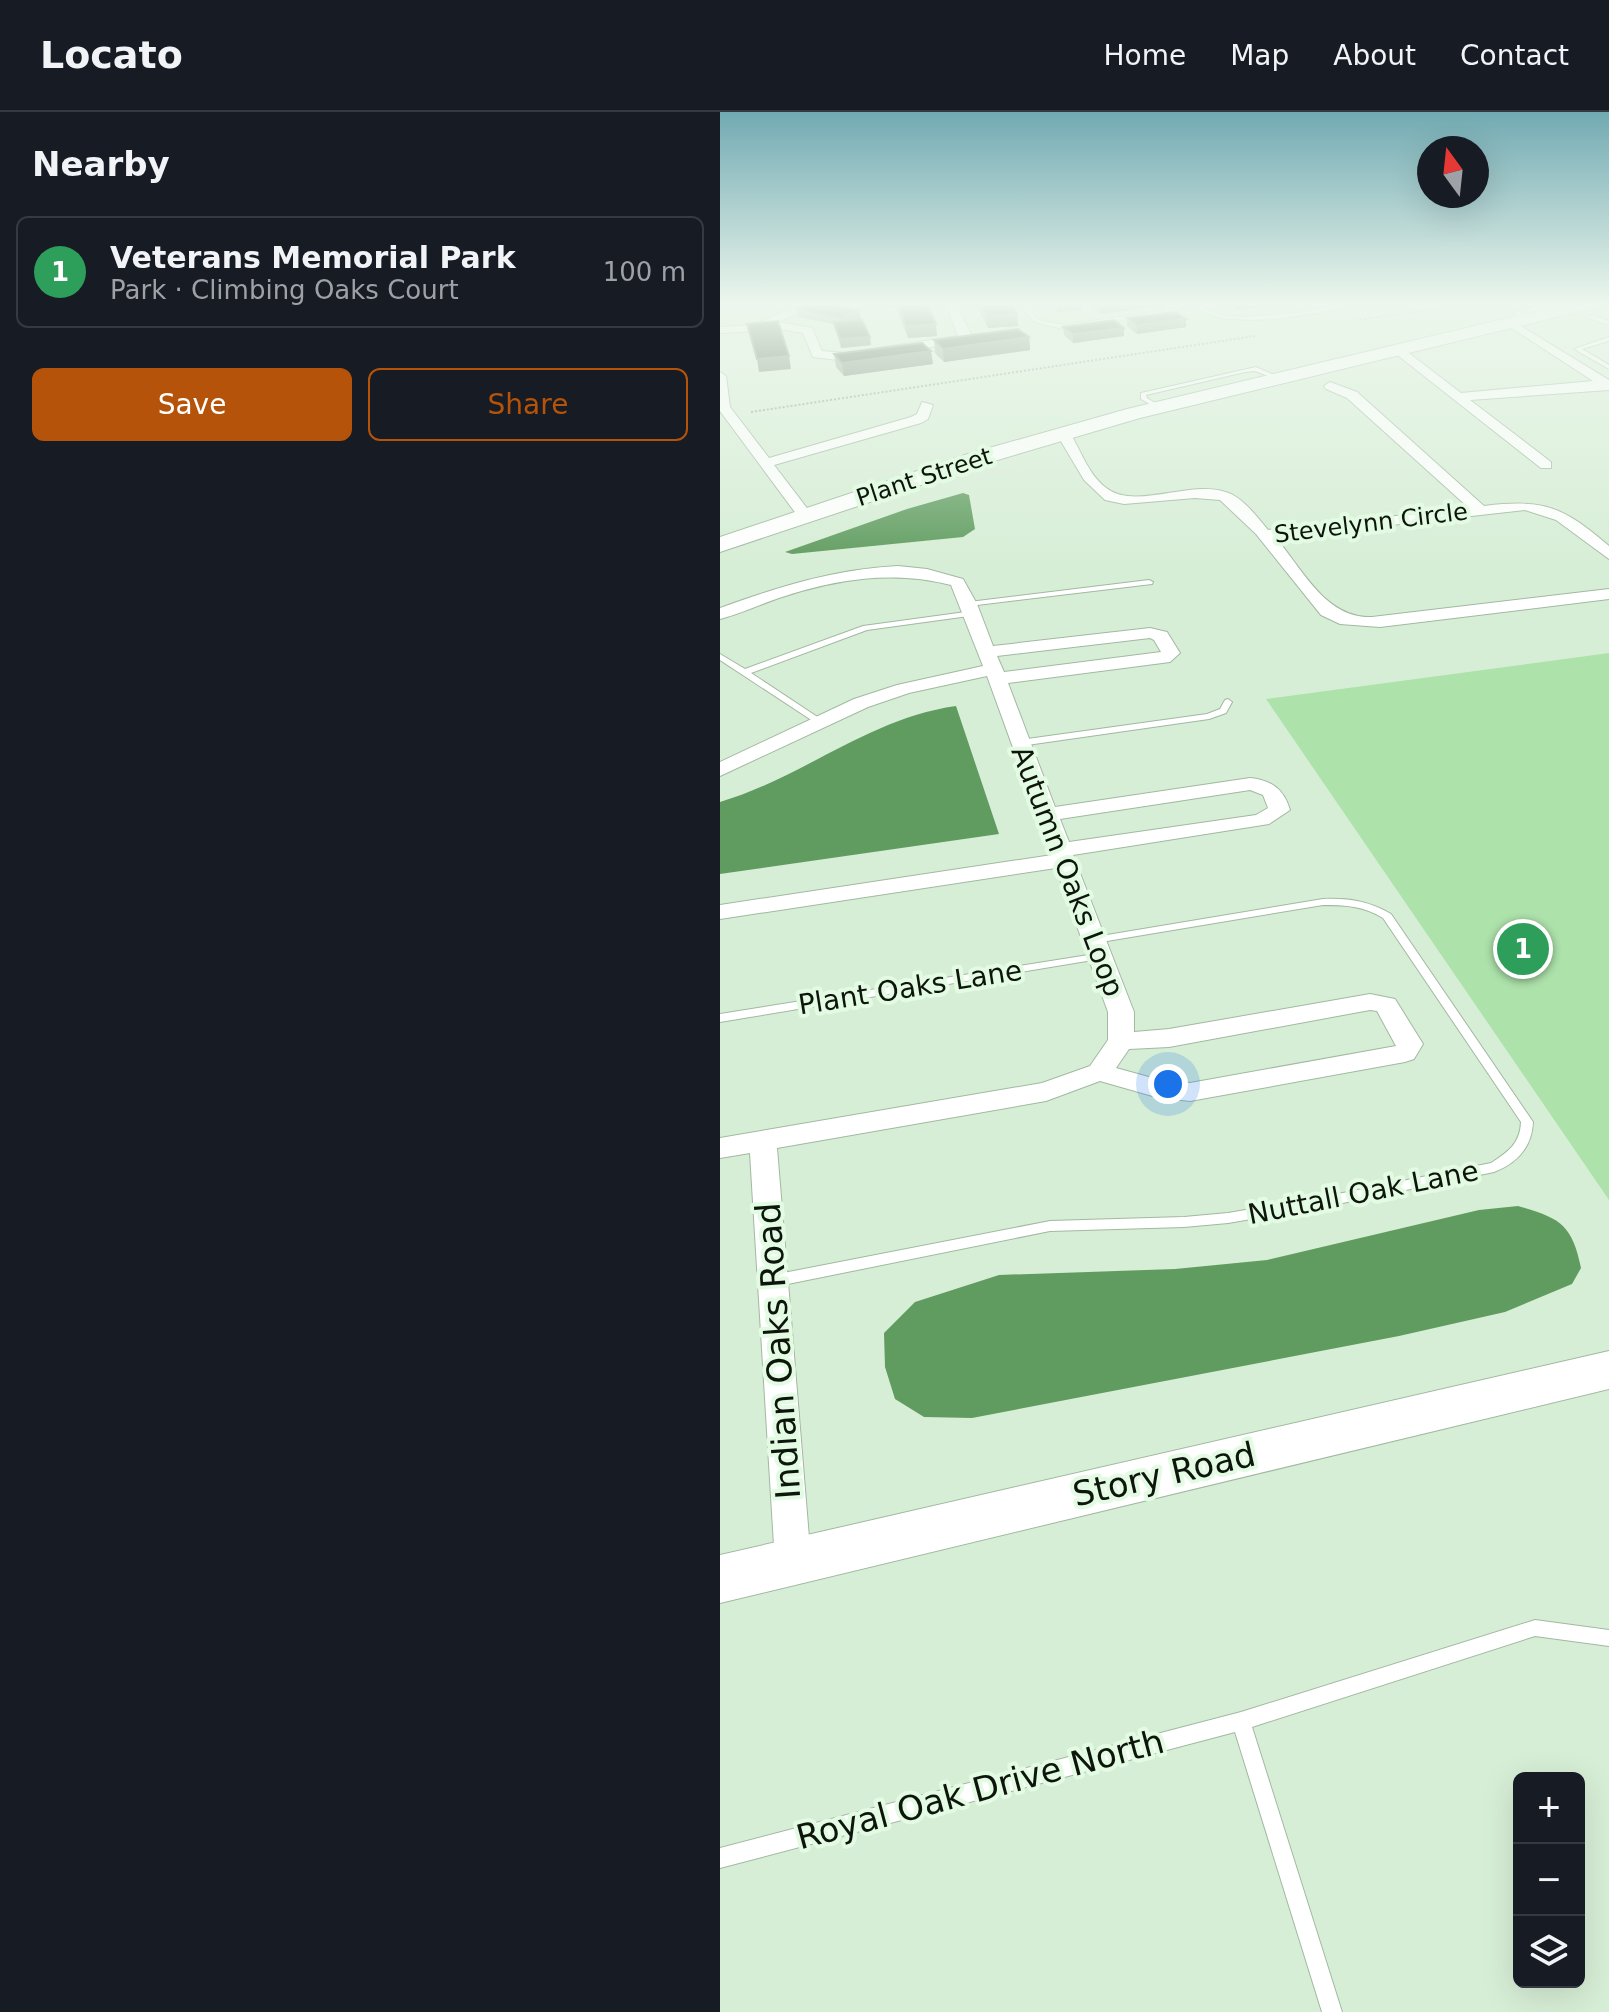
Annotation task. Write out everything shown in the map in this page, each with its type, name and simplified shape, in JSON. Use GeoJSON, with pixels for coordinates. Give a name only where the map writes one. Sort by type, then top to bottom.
{"type":"FeatureCollection","features":[{"type":"Feature","properties":{"kind":"main road","name":"Plant Street"},"geometry":{"type":"LineString","coordinates":[[720,545],[1063,433],[1157,398],[1201,391]]}},
{"type":"Feature","properties":{"kind":"street"},"geometry":{"type":"LineString","coordinates":[[721,391],[722,402],[729,415],[805,516]]}},
{"type":"Feature","properties":{"kind":"street"},"geometry":{"type":"LineString","coordinates":[[1341,391],[1352,395],[1480,510]]}},
{"type":"Feature","properties":{"kind":"street"},"geometry":{"type":"LineString","coordinates":[[1451,391],[1546,465]]}},
{"type":"Feature","properties":{"kind":"street"},"geometry":{"type":"LineString","coordinates":[[1459,397],[1537,391]]}},
{"type":"Feature","properties":{"kind":"street"},"geometry":{"type":"LineString","coordinates":[[765,463],[916,420],[923,416],[927,405]]}},
{"type":"Feature","properties":{"kind":"street"},"geometry":{"type":"LineString","coordinates":[[1063,433],[1098,489],[1106,496],[1144,499],[1213,494],[1236,504],[1263,535]]}},
{"type":"Feature","properties":{"kind":"street","name":"Stevelynn Circle"},"geometry":{"type":"LineString","coordinates":[[1263,535],[1525,506],[1564,516],[1609,554]]}},
{"type":"Feature","properties":{"kind":"street","name":"Stevelynn Circle"},"geometry":{"type":"LineString","coordinates":[[1263,535],[1327,611],[1341,620],[1359,624],[1609,594]]}},
{"type":"Feature","properties":{"kind":"street"},"geometry":{"type":"LineString","coordinates":[[720,614],[778,592],[853,574],[896,569],[929,572],[957,582],[971,608]]}},
{"type":"Feature","properties":{"kind":"street","name":"Autumn Oaks Loop"},"geometry":{"type":"LineString","coordinates":[[971,608],[1121,1012],[1121,1041]]}},
{"type":"Feature","properties":{"kind":"street"},"geometry":{"type":"LineString","coordinates":[[720,770],[861,703],[904,689],[991,667],[1150,633],[1161,636],[1171,653],[1164,658],[991,667]]}},
{"type":"Feature","properties":{"kind":"street"},"geometry":{"type":"LineString","coordinates":[[720,912],[1262,820],[1279,810],[1271,791],[1264,786],[1250,784],[1048,814]]}},
{"type":"Feature","properties":{"kind":"street"},"geometry":{"type":"LineString","coordinates":[[720,1148],[1046,1092],[1099,1072],[1121,1041],[1169,1038],[1370,1002],[1386,1005],[1410,1044],[1405,1053],[1190,1092],[1156,1088],[1099,1072]]}},
{"type":"Feature","properties":{"kind":"street","name":"Indian Oaks Road"},"geometry":{"type":"LineString","coordinates":[[763,1140],[793,1562]]}},
{"type":"Feature","properties":{"kind":"street","name":"Story Road"},"geometry":{"type":"LineString","coordinates":[[720,1579],[1609,1370]]}},
{"type":"Feature","properties":{"kind":"lane"},"geometry":{"type":"LineString","coordinates":[[1157,398],[1179,391]]}},
{"type":"Feature","properties":{"kind":"lane"},"geometry":{"type":"LineString","coordinates":[[745,672],[866,628],[971,608],[1149,582]]}},
{"type":"Feature","properties":{"kind":"lane"},"geometry":{"type":"LineString","coordinates":[[720,656],[822,724]]}},
{"type":"Feature","properties":{"kind":"lane"},"geometry":{"type":"LineString","coordinates":[[1020,743],[1209,716],[1223,711],[1228,702]]}},
{"type":"Feature","properties":{"kind":"lane","name":"Nuttall Oak Lane"},"geometry":{"type":"LineString","coordinates":[[773,1281],[1050,1226],[1176,1224],[1229,1218],[1494,1167],[1516,1154],[1528,1138],[1527,1122],[1387,916],[1373,907],[1350,901],[1323,902],[1098,948]]}},
{"type":"Feature","properties":{"kind":"lane","name":"Plant Oaks Lane"},"geometry":{"type":"LineString","coordinates":[[720,1018],[1098,948]]}},
{"type":"Feature","properties":{"kind":"lane","name":"Royal Oak Drive North"},"geometry":{"type":"LineString","coordinates":[[720,1858],[1241,1721],[1535,1628],[1609,1638]]}},
{"type":"Feature","properties":{"kind":"lane"},"geometry":{"type":"LineString","coordinates":[[1241,1721],[1332,2012]]}},
{"type":"Feature","properties":{"kind":"path"},"geometry":{"type":"LineString","coordinates":[[729,415],[891,391]]}},
{"type":"Feature","properties":{"kind":"shaded area"},"geometry":{"type":"Polygon","coordinates":[[[963,493],[969,495],[975,529],[963,537],[792,554],[785,552],[907,509],[963,493]]]}},
{"type":"Feature","properties":{"kind":"shaded area"},"geometry":{"type":"Polygon","coordinates":[[[1609,653],[1609,1200],[1266,699],[1609,653]]]}},
{"type":"Feature","properties":{"kind":"shaded area"},"geometry":{"type":"Polygon","coordinates":[[[956,706],[999,834],[720,874],[720,802],[779,779],[894,723],[956,706]]]}},
{"type":"Feature","properties":{"kind":"shaded area"},"geometry":{"type":"Polygon","coordinates":[[[1518,1206],[1562,1225],[1573,1241],[1581,1268],[1572,1284],[1505,1312],[1399,1336],[972,1418],[924,1417],[895,1399],[885,1367],[884,1333],[915,1302],[999,1275],[1175,1269],[1267,1260],[1479,1210],[1518,1206]]]}},
{"type":"Feature","properties":{"kind":"place","name":"Veterans Memorial Park"},"geometry":{"type":"Point","coordinates":[1523,949]}}]}
